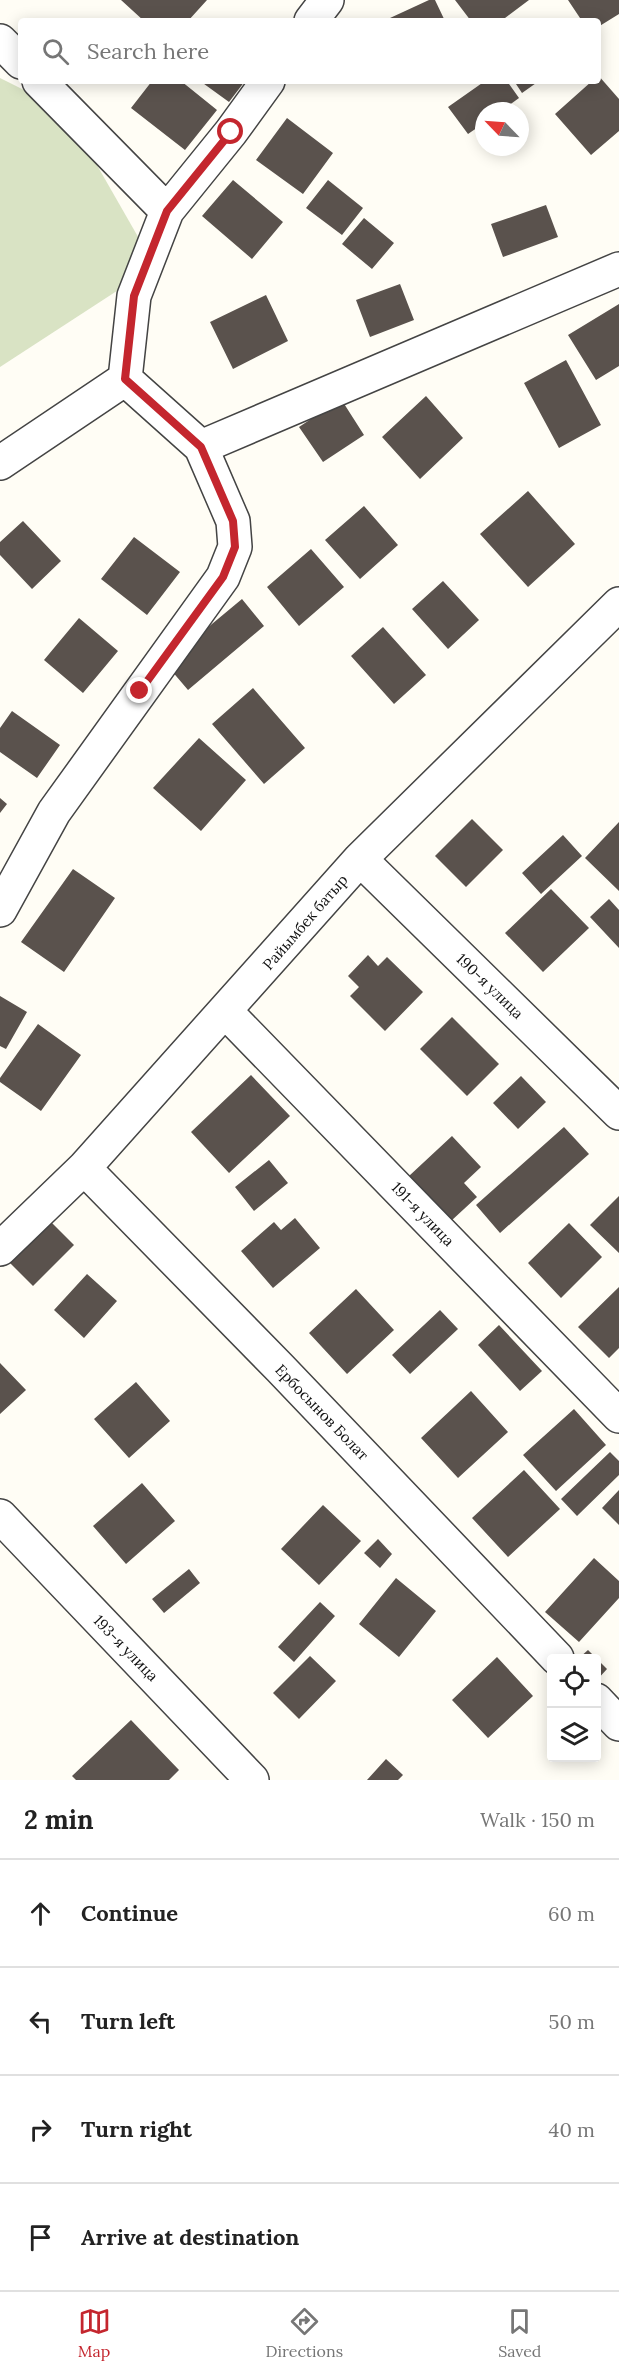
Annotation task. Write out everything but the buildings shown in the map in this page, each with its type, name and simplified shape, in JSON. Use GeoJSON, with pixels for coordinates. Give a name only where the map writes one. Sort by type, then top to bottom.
{"type":"FeatureCollection","features":[{"type":"Feature","properties":{"kind":"street"},"geometry":{"type":"LineString","coordinates":[[313,18],[327,0]]}},
{"type":"Feature","properties":{"kind":"street"},"geometry":{"type":"LineString","coordinates":[[0,41],[18,59]]}},
{"type":"Feature","properties":{"kind":"street"},"geometry":{"type":"LineString","coordinates":[[42,84],[167,211]]}},
{"type":"Feature","properties":{"kind":"street"},"geometry":{"type":"LineString","coordinates":[[0,464],[125,379],[134,296],[167,211],[231,132],[266,84]]}},
{"type":"Feature","properties":{"kind":"street"},"geometry":{"type":"LineString","coordinates":[[201,447],[619,269]]}},
{"type":"Feature","properties":{"kind":"street"},"geometry":{"type":"LineString","coordinates":[[0,910],[54,812],[223,577],[235,547],[233,521],[201,447],[125,379]]}},
{"type":"Feature","properties":{"kind":"street","name":"Райымбек батыр"},"geometry":{"type":"LineString","coordinates":[[0,1249],[84,1168],[360,860],[619,604]]}},
{"type":"Feature","properties":{"kind":"street","name":"190-я улица"},"geometry":{"type":"LineString","coordinates":[[360,860],[619,1113]]}},
{"type":"Feature","properties":{"kind":"street","name":"191-я улица"},"geometry":{"type":"LineString","coordinates":[[226,1012],[619,1416]]}},
{"type":"Feature","properties":{"kind":"street","name":"Ербосынов Болат"},"geometry":{"type":"LineString","coordinates":[[84,1168],[280,1368],[552,1654]]}},
{"type":"Feature","properties":{"kind":"street","name":"193-я улица"},"geometry":{"type":"LineString","coordinates":[[0,1516],[252,1780]]}},
{"type":"Feature","properties":{"kind":"street"},"geometry":{"type":"LineString","coordinates":[[601,1704],[619,1724]]}},
{"type":"Feature","properties":{"kind":"green space"},"geometry":{"type":"Polygon","coordinates":[[[0,78],[28,92],[90,153],[141,242],[126,285],[0,367],[0,78]]]}},
{"type":"Feature","properties":{"kind":"route"},"geometry":{"type":"LineString","coordinates":[[140,691],[223,577],[235,547],[233,521],[201,447],[125,379],[134,296],[167,211],[231,132]]}}]}
